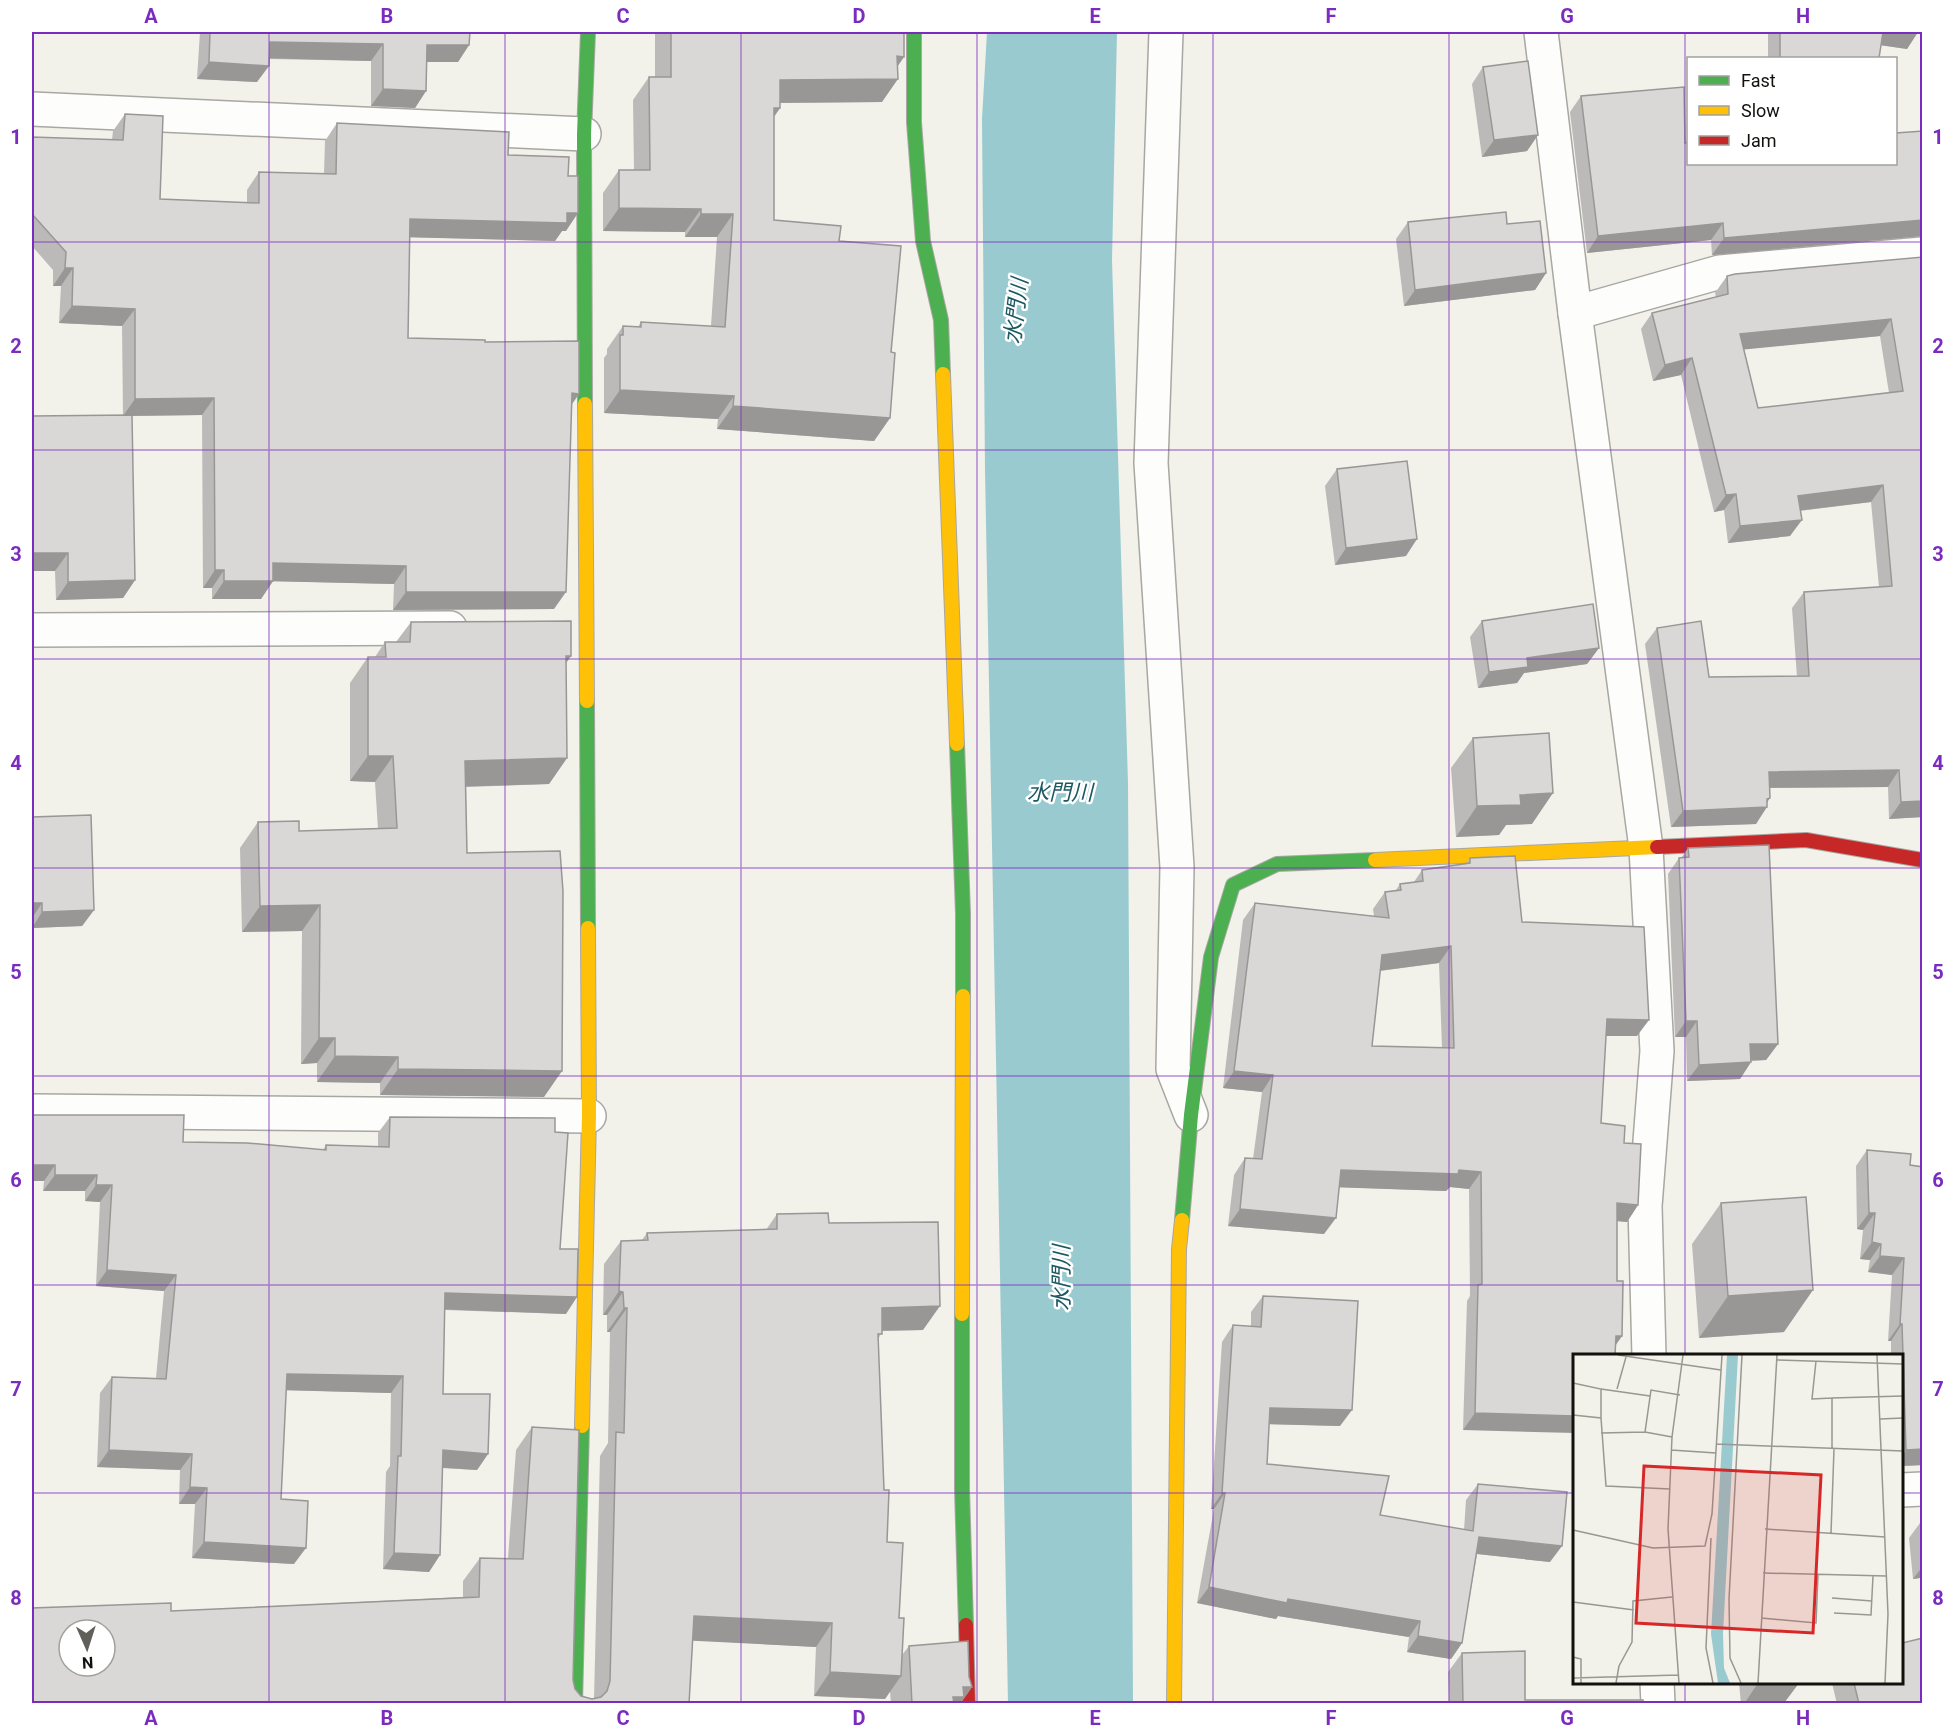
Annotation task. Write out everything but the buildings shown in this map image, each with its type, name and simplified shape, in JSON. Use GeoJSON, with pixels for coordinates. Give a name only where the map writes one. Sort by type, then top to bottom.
{"type":"FeatureCollection","features":[{"type":"Feature","properties":{"kind":"street"},"geometry":{"type":"LineString","coordinates":[[575,1704],[589,1116],[584,134],[588,32]]}},
{"type":"Feature","properties":{"kind":"street"},"geometry":{"type":"LineString","coordinates":[[914,32],[914,122],[923,241],[941,320],[963,914],[962,1489],[968,1704]]}},
{"type":"Feature","properties":{"kind":"street"},"geometry":{"type":"LineString","coordinates":[[1166,32],[1151,463],[1177,867],[1173,1069],[1191,1115]]}},
{"type":"Feature","properties":{"kind":"street"},"geometry":{"type":"LineString","coordinates":[[1541,32],[1575,313],[1646,848],[1657,1051],[1645,1206],[1649,1354]]}},
{"type":"Feature","properties":{"kind":"street"},"geometry":{"type":"LineString","coordinates":[[32,109],[584,134]]}},
{"type":"Feature","properties":{"kind":"street"},"geometry":{"type":"LineString","coordinates":[[1575,313],[1720,272],[1923,254]]}},
{"type":"Feature","properties":{"kind":"street"},"geometry":{"type":"LineString","coordinates":[[32,630],[481,628]]}},
{"type":"Feature","properties":{"kind":"street"},"geometry":{"type":"LineString","coordinates":[[551,628],[587,628]]}},
{"type":"Feature","properties":{"kind":"street"},"geometry":{"type":"LineString","coordinates":[[1174,1704],[1179,1249],[1191,1115],[1211,957],[1233,885],[1277,864],[1806,840],[1923,860]]}},
{"type":"Feature","properties":{"kind":"street"},"geometry":{"type":"LineString","coordinates":[[32,1111],[589,1116]]}},
{"type":"Feature","properties":{"kind":"street"},"geometry":{"type":"LineString","coordinates":[[1903,1490],[1923,1489]]}},
{"type":"Feature","properties":{"kind":"street"},"geometry":{"type":"LineString","coordinates":[[1657,1684],[1658,1704]]}},
{"type":"Feature","properties":{"kind":"water","name":"水門川"},"geometry":{"type":"Polygon","coordinates":[[[987,32],[1117,32],[1112,260],[1128,783],[1133,1703],[1008,1703],[985,469],[982,119],[987,32]]]}},
{"type":"Feature","properties":{"kind":"traffic: fast"},"geometry":{"type":"LineString","coordinates":[[585,404],[584,134],[588,32]]}},
{"type":"Feature","properties":{"kind":"traffic: fast"},"geometry":{"type":"LineString","coordinates":[[914,32],[914,122],[923,241],[941,320],[943,374]]}},
{"type":"Feature","properties":{"kind":"traffic: fast"},"geometry":{"type":"LineString","coordinates":[[587,701],[588,928]]}},
{"type":"Feature","properties":{"kind":"traffic: fast"},"geometry":{"type":"LineString","coordinates":[[957,744],[963,914],[963,996]]}},
{"type":"Feature","properties":{"kind":"traffic: fast"},"geometry":{"type":"LineString","coordinates":[[1182,1220],[1191,1115],[1211,957],[1233,885],[1277,864],[1375,860]]}},
{"type":"Feature","properties":{"kind":"traffic: fast"},"geometry":{"type":"LineString","coordinates":[[962,1314],[962,1489],[966,1625]]}},
{"type":"Feature","properties":{"kind":"traffic: fast"},"geometry":{"type":"LineString","coordinates":[[575,1704],[582,1426]]}},
{"type":"Feature","properties":{"kind":"traffic: slow"},"geometry":{"type":"LineString","coordinates":[[943,374],[957,744]]}},
{"type":"Feature","properties":{"kind":"traffic: slow"},"geometry":{"type":"LineString","coordinates":[[585,404],[587,701]]}},
{"type":"Feature","properties":{"kind":"traffic: slow"},"geometry":{"type":"LineString","coordinates":[[1375,860],[1657,847]]}},
{"type":"Feature","properties":{"kind":"traffic: slow"},"geometry":{"type":"LineString","coordinates":[[582,1426],[589,1116],[588,928]]}},
{"type":"Feature","properties":{"kind":"traffic: slow"},"geometry":{"type":"LineString","coordinates":[[962,1314],[963,996]]}},
{"type":"Feature","properties":{"kind":"traffic: slow"},"geometry":{"type":"LineString","coordinates":[[1174,1704],[1179,1249],[1182,1220]]}},
{"type":"Feature","properties":{"kind":"traffic: jam"},"geometry":{"type":"LineString","coordinates":[[1657,847],[1806,840],[1922,860]]}},
{"type":"Feature","properties":{"kind":"traffic: jam"},"geometry":{"type":"LineString","coordinates":[[966,1625],[968,1704]]}}]}
